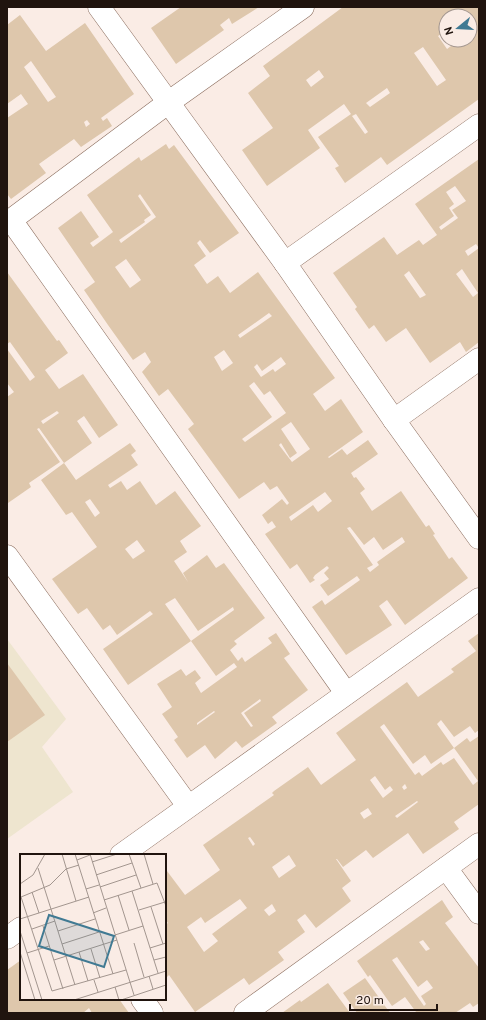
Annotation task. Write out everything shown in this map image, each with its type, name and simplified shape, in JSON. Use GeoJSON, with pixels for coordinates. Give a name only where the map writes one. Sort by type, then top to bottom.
{"type":"FeatureCollection","features":[{"type":"Feature","properties":{"kind":"street"},"geometry":{"type":"LineString","coordinates":[[99,7],[285,263],[394,420],[479,538]]}},
{"type":"Feature","properties":{"kind":"street"},"geometry":{"type":"LineString","coordinates":[[303,7],[169,102],[9,221],[346,693]]}},
{"type":"Feature","properties":{"kind":"street"},"geometry":{"type":"LineString","coordinates":[[285,263],[479,125]]}},
{"type":"Feature","properties":{"kind":"street"},"geometry":{"type":"LineString","coordinates":[[394,420],[479,359]]}},
{"type":"Feature","properties":{"kind":"street"},"geometry":{"type":"LineString","coordinates":[[7,556],[188,806]]}},
{"type":"Feature","properties":{"kind":"street"},"geometry":{"type":"LineString","coordinates":[[122,854],[479,599]]}},
{"type":"Feature","properties":{"kind":"street"},"geometry":{"type":"LineString","coordinates":[[245,1013],[479,844]]}},
{"type":"Feature","properties":{"kind":"street"},"geometry":{"type":"LineString","coordinates":[[446,868],[479,913]]}},
{"type":"Feature","properties":{"kind":"street"},"geometry":{"type":"LineString","coordinates":[[7,938],[20,929]]}},
{"type":"Feature","properties":{"kind":"street"},"geometry":{"type":"LineString","coordinates":[[143,1000],[152,1013]]}},
{"type":"Feature","properties":{"kind":"shaded area"},"geometry":{"type":"Polygon","coordinates":[[[7,639],[66,719],[42,747],[73,792],[7,839],[7,639]]]}},
{"type":"Feature","properties":{"kind":"building"},"geometry":{"type":"Polygon","coordinates":[[[181,7],[259,7],[232,24],[229,18],[220,25],[224,30],[176,64],[151,28],[181,7]]]}},
{"type":"Feature","properties":{"kind":"building"},"geometry":{"type":"Polygon","coordinates":[[[343,7],[479,7],[479,99],[387,165],[381,157],[345,183],[335,168],[339,166],[318,137],[351,114],[344,104],[308,130],[320,148],[267,186],[242,150],[273,128],[248,93],[270,76],[263,66],[343,7]],[[423,47],[414,53],[437,86],[446,80],[423,47]],[[319,70],[306,80],[311,87],[324,77],[319,70]],[[387,88],[366,103],[370,107],[390,93],[387,88]],[[356,114],[352,116],[365,134],[368,132],[356,114]]]}},
{"type":"Feature","properties":{"kind":"building"},"geometry":{"type":"Polygon","coordinates":[[[20,15],[46,51],[85,23],[134,94],[101,118],[103,121],[107,118],[112,126],[81,147],[74,139],[39,164],[46,173],[11,199],[7,194],[7,118],[28,104],[21,94],[7,104],[7,25],[20,15]],[[31,61],[24,67],[48,102],[56,97],[31,61]],[[87,120],[84,122],[86,127],[90,124],[87,120]]]}},
{"type":"Feature","properties":{"kind":"building"},"geometry":{"type":"Polygon","coordinates":[[[166,144],[169,149],[174,145],[239,233],[210,253],[200,240],[197,243],[206,256],[194,265],[207,284],[218,276],[230,293],[258,272],[335,378],[313,394],[325,411],[341,399],[363,432],[328,457],[329,458],[342,449],[347,455],[368,440],[378,454],[351,473],[365,489],[360,493],[372,511],[401,491],[426,527],[429,525],[435,534],[433,535],[449,559],[452,557],[468,578],[405,625],[387,600],[379,606],[392,625],[346,655],[312,607],[322,600],[325,605],[360,580],[357,576],[328,596],[320,585],[329,579],[324,573],[329,568],[327,566],[315,575],[313,578],[315,580],[310,583],[297,564],[290,569],[265,534],[276,527],[272,521],[268,524],[262,515],[282,499],[287,505],[289,503],[277,486],[270,490],[264,482],[239,499],[188,429],[194,424],[168,389],[159,396],[142,372],[151,362],[145,352],[133,360],[84,290],[95,282],[58,228],[81,211],[99,237],[90,243],[93,247],[113,232],[87,195],[139,157],[141,161],[166,144]],[[140,194],[138,196],[151,215],[144,220],[145,222],[119,240],[121,243],[156,217],[140,194]],[[126,259],[115,267],[130,288],[141,280],[126,259]],[[269,313],[238,335],[240,338],[272,316],[269,313]],[[224,350],[214,357],[222,371],[233,363],[224,350]],[[281,357],[262,371],[257,364],[254,367],[261,377],[273,369],[275,372],[286,364],[281,357]],[[254,382],[249,386],[272,417],[242,439],[245,442],[286,413],[270,391],[264,395],[254,382]],[[291,422],[281,429],[297,453],[290,458],[281,443],[279,445],[292,462],[310,449],[291,422]],[[325,492],[289,517],[291,521],[313,505],[318,512],[332,501],[325,492]],[[350,527],[347,528],[373,565],[367,568],[370,572],[379,565],[377,562],[405,542],[402,537],[383,550],[374,537],[364,545],[350,527]]]}},
{"type":"Feature","properties":{"kind":"building"},"geometry":{"type":"Polygon","coordinates":[[[479,159],[479,248],[479,342],[466,352],[460,342],[430,363],[406,328],[386,342],[374,325],[369,329],[355,309],[357,307],[333,273],[384,237],[397,255],[419,240],[423,245],[437,235],[415,204],[479,159]],[[455,186],[446,192],[454,204],[449,208],[454,216],[439,227],[441,230],[458,218],[452,210],[466,201],[455,186]],[[476,244],[465,251],[468,256],[479,248],[476,244]],[[462,269],[456,274],[473,297],[478,293],[462,269]],[[409,271],[404,275],[420,298],[426,295],[409,271]]]}},
{"type":"Feature","properties":{"kind":"building"},"geometry":{"type":"Polygon","coordinates":[[[7,272],[57,341],[59,340],[68,353],[45,370],[59,389],[83,374],[118,425],[99,438],[84,416],[77,421],[92,443],[64,463],[39,428],[37,429],[60,462],[29,483],[31,487],[8,503],[7,397],[14,392],[7,383],[7,349],[30,381],[35,377],[10,342],[7,344],[7,272]],[[57,411],[41,421],[43,424],[59,413],[57,411]]]}},
{"type":"Feature","properties":{"kind":"building"},"geometry":{"type":"Polygon","coordinates":[[[130,443],[136,451],[131,455],[138,465],[108,485],[110,488],[121,481],[127,490],[140,481],[156,505],[175,491],[201,526],[180,541],[187,552],[174,561],[188,582],[183,573],[207,555],[216,568],[224,563],[265,618],[234,641],[237,644],[230,650],[238,661],[242,657],[245,662],[272,643],[268,638],[276,633],[290,654],[284,658],[308,690],[272,717],[277,723],[242,748],[236,741],[215,759],[205,745],[187,758],[174,740],[178,737],[162,714],[172,707],[157,684],[181,669],[186,676],[195,670],[201,678],[195,683],[201,693],[237,667],[234,663],[216,676],[191,641],[128,685],[103,649],[153,614],[150,611],[117,635],[110,625],[103,630],[87,608],[78,614],[52,579],[97,547],[72,512],[66,515],[41,480],[64,463],[76,480],[130,443]],[[90,499],[85,502],[95,517],[100,513],[90,499]],[[137,540],[125,549],[133,559],[145,551],[137,540]],[[175,598],[165,604],[191,641],[234,610],[233,607],[198,631],[175,598]],[[260,699],[241,713],[251,727],[253,726],[244,713],[261,701],[260,699]],[[214,711],[197,723],[197,725],[215,712],[214,711]]]}},
{"type":"Feature","properties":{"kind":"building"},"geometry":{"type":"Polygon","coordinates":[[[479,633],[479,730],[475,733],[470,726],[454,737],[441,720],[437,724],[454,748],[467,738],[470,742],[479,736],[479,804],[454,822],[459,829],[423,854],[408,833],[373,858],[366,850],[343,867],[336,859],[351,881],[342,888],[351,901],[316,928],[305,914],[297,920],[305,932],[278,952],[284,960],[249,985],[244,978],[195,1012],[169,975],[166,978],[166,924],[168,923],[166,920],[166,872],[185,895],[220,870],[203,845],[274,795],[272,793],[274,791],[308,767],[321,785],[356,760],[336,733],[407,682],[418,697],[454,672],[451,669],[476,651],[468,641],[479,633]],[[384,724],[380,727],[415,775],[419,772],[422,776],[441,762],[443,765],[454,758],[473,785],[478,781],[454,748],[431,764],[425,755],[413,764],[384,724]],[[375,776],[370,780],[383,798],[393,790],[390,786],[385,790],[375,776]],[[405,784],[402,787],[404,790],[407,788],[405,784]],[[417,801],[395,816],[397,818],[418,802],[417,801]],[[368,808],[360,813],[364,819],[372,814],[368,808]],[[250,837],[248,838],[253,846],[255,844],[250,837]],[[289,855],[272,867],[279,878],[296,866],[289,855]],[[240,899],[205,923],[201,917],[187,927],[204,952],[218,941],[212,934],[247,908],[240,899]],[[272,904],[264,910],[269,916],[276,911],[272,904]]]}},
{"type":"Feature","properties":{"kind":"building"},"geometry":{"type":"Polygon","coordinates":[[[7,663],[45,715],[7,742],[7,663]]]}},
{"type":"Feature","properties":{"kind":"building"},"geometry":{"type":"Polygon","coordinates":[[[442,900],[453,917],[445,923],[479,968],[479,1003],[473,1007],[470,1003],[455,1013],[415,1013],[416,1012],[405,997],[392,1006],[370,975],[368,977],[357,961],[442,900]],[[423,940],[419,942],[426,951],[430,949],[423,940]],[[397,957],[392,960],[424,1006],[426,1004],[421,996],[433,988],[427,980],[418,987],[397,957]]]}},
{"type":"Feature","properties":{"kind":"building"},"geometry":{"type":"Polygon","coordinates":[[[20,961],[20,1000],[120,1000],[129,1013],[92,1013],[89,1008],[83,1013],[7,1013],[7,970],[20,961]]]}},
{"type":"Feature","properties":{"kind":"building"},"geometry":{"type":"Polygon","coordinates":[[[365,978],[390,1013],[357,1013],[343,993],[365,978]]]}},
{"type":"Feature","properties":{"kind":"building"},"geometry":{"type":"Polygon","coordinates":[[[328,983],[350,1013],[282,1013],[300,1000],[301,1002],[328,983]]]}}]}
